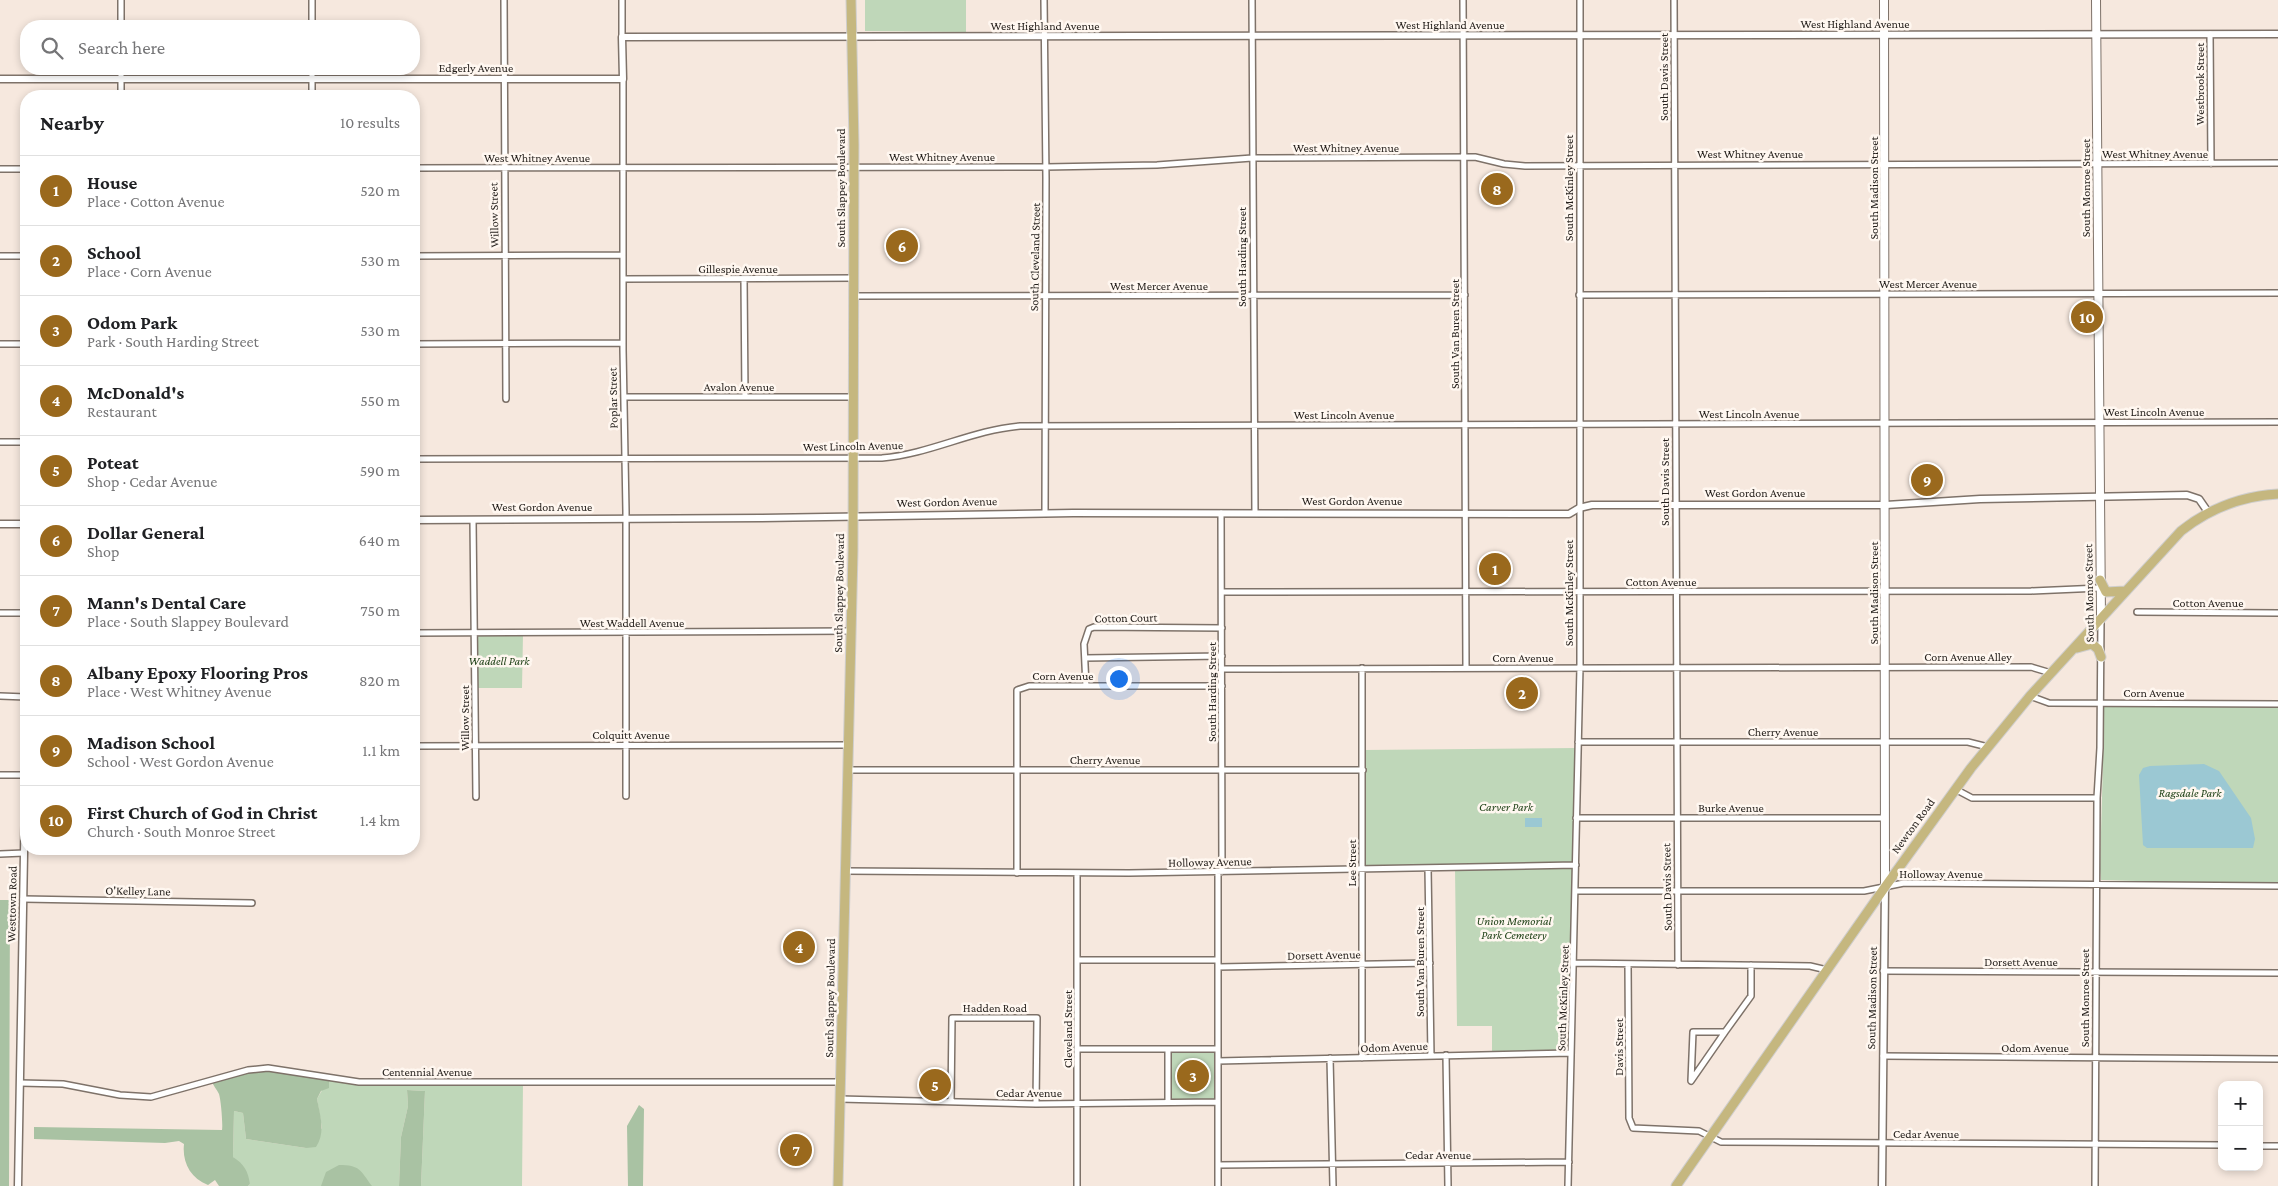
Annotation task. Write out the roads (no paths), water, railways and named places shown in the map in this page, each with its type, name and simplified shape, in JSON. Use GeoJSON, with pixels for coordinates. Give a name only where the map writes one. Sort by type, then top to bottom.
{"type":"FeatureCollection","features":[{"type":"Feature","properties":{"kind":"main road","name":"South Slappey Boulevard"},"geometry":{"type":"LineString","coordinates":[[838,1186],[854,458],[854,168],[851,0]]}},
{"type":"Feature","properties":{"kind":"main road","name":"South Madison Street"},"geometry":{"type":"LineString","coordinates":[[1884,0],[1886,423],[1885,887]]}},
{"type":"Feature","properties":{"kind":"main road","name":"South Monroe Street"},"geometry":{"type":"LineString","coordinates":[[2096,0],[2101,618]]}},
{"type":"Feature","properties":{"kind":"main road"},"geometry":{"type":"LineString","coordinates":[[2208,512],[2243,499],[2278,494]]}},
{"type":"Feature","properties":{"kind":"main road","name":"Newton Road"},"geometry":{"type":"LineString","coordinates":[[1676,1186],[1885,887],[1955,789],[1988,747],[2030,696],[2175,536],[2208,512]]}},
{"type":"Feature","properties":{"kind":"main road"},"geometry":{"type":"LineString","coordinates":[[2100,584],[2106,592],[2125,591]]}},
{"type":"Feature","properties":{"kind":"main road"},"geometry":{"type":"LineString","coordinates":[[2072,650],[2086,644],[2092,644],[2098,649],[2101,657]]}},
{"type":"Feature","properties":{"kind":"street"},"geometry":{"type":"LineString","coordinates":[[121,0],[121,20]]}},
{"type":"Feature","properties":{"kind":"street"},"geometry":{"type":"LineString","coordinates":[[312,0],[312,20]]}},
{"type":"Feature","properties":{"kind":"street","name":"Willow Street"},"geometry":{"type":"LineString","coordinates":[[504,0],[506,399]]}},
{"type":"Feature","properties":{"kind":"street","name":"Poplar Street"},"geometry":{"type":"LineString","coordinates":[[622,0],[626,796]]}},
{"type":"Feature","properties":{"kind":"street","name":"South Cleveland Street"},"geometry":{"type":"LineString","coordinates":[[1044,0],[1046,167],[1044,513]]}},
{"type":"Feature","properties":{"kind":"street","name":"South Harding Street"},"geometry":{"type":"LineString","coordinates":[[1252,0],[1252,296],[1255,514]]}},
{"type":"Feature","properties":{"kind":"street","name":"South Van Buren Street"},"geometry":{"type":"LineString","coordinates":[[1464,0],[1466,668]]}},
{"type":"Feature","properties":{"kind":"street","name":"South McKinley Street"},"geometry":{"type":"LineString","coordinates":[[1568,1186],[1580,667],[1578,165],[1580,0]]}},
{"type":"Feature","properties":{"kind":"street","name":"South Davis Street"},"geometry":{"type":"LineString","coordinates":[[1674,0],[1678,965]]}},
{"type":"Feature","properties":{"kind":"street","name":"Westbrook Street"},"geometry":{"type":"LineString","coordinates":[[2210,34],[2211,164]]}},
{"type":"Feature","properties":{"kind":"street","name":"West Highland Avenue"},"geometry":{"type":"LineString","coordinates":[[622,37],[2278,34]]}},
{"type":"Feature","properties":{"kind":"street"},"geometry":{"type":"LineString","coordinates":[[121,75],[121,90]]}},
{"type":"Feature","properties":{"kind":"street"},"geometry":{"type":"LineString","coordinates":[[312,90],[313,75]]}},
{"type":"Feature","properties":{"kind":"street","name":"Edgerly Avenue"},"geometry":{"type":"LineString","coordinates":[[0,79],[623,79]]}},
{"type":"Feature","properties":{"kind":"street","name":"West Whitney Avenue"},"geometry":{"type":"LineString","coordinates":[[420,168],[1046,167],[1157,165],[1252,158],[1465,157],[1485,158],[1511,165],[2278,163]]}},
{"type":"Feature","properties":{"kind":"street"},"geometry":{"type":"LineString","coordinates":[[0,168],[20,168]]}},
{"type":"Feature","properties":{"kind":"street"},"geometry":{"type":"LineString","coordinates":[[420,256],[623,255]]}},
{"type":"Feature","properties":{"kind":"street"},"geometry":{"type":"LineString","coordinates":[[0,256],[20,256]]}},
{"type":"Feature","properties":{"kind":"street","name":"Gillespie Avenue"},"geometry":{"type":"LineString","coordinates":[[623,279],[854,278]]}},
{"type":"Feature","properties":{"kind":"street"},"geometry":{"type":"LineString","coordinates":[[744,279],[745,397]]}},
{"type":"Feature","properties":{"kind":"street","name":"West Mercer Avenue"},"geometry":{"type":"LineString","coordinates":[[1579,295],[2278,292]]}},
{"type":"Feature","properties":{"kind":"street","name":"West Mercer Avenue"},"geometry":{"type":"LineString","coordinates":[[854,296],[1465,294]]}},
{"type":"Feature","properties":{"kind":"street"},"geometry":{"type":"LineString","coordinates":[[420,344],[623,343]]}},
{"type":"Feature","properties":{"kind":"street"},"geometry":{"type":"LineString","coordinates":[[0,344],[20,344]]}},
{"type":"Feature","properties":{"kind":"street","name":"Avalon Avenue"},"geometry":{"type":"LineString","coordinates":[[624,397],[854,397]]}},
{"type":"Feature","properties":{"kind":"street","name":"West Lincoln Avenue"},"geometry":{"type":"LineString","coordinates":[[420,458],[854,458],[915,454],[1000,428],[1044,426],[2278,422]]}},
{"type":"Feature","properties":{"kind":"street"},"geometry":{"type":"LineString","coordinates":[[0,442],[20,442]]}},
{"type":"Feature","properties":{"kind":"street","name":"West Gordon Avenue"},"geometry":{"type":"LineString","coordinates":[[420,520],[1044,513],[1569,514],[1579,508],[1592,505],[1886,505],[1980,499],[2187,495],[2199,499],[2208,512]]}},
{"type":"Feature","properties":{"kind":"street","name":"South Harding Street"},"geometry":{"type":"LineString","coordinates":[[1218,1186],[1218,960],[1222,770],[1221,513]]}},
{"type":"Feature","properties":{"kind":"street","name":"Willow Street"},"geometry":{"type":"LineString","coordinates":[[473,520],[476,633],[476,797]]}},
{"type":"Feature","properties":{"kind":"street"},"geometry":{"type":"LineString","coordinates":[[0,524],[20,524]]}},
{"type":"Feature","properties":{"kind":"street","name":"Cotton Avenue"},"geometry":{"type":"LineString","coordinates":[[1222,592],[2031,591],[2100,584]]}},
{"type":"Feature","properties":{"kind":"street","name":"Cotton Avenue"},"geometry":{"type":"LineString","coordinates":[[2137,612],[2278,613]]}},
{"type":"Feature","properties":{"kind":"street"},"geometry":{"type":"LineString","coordinates":[[0,613],[20,613]]}},
{"type":"Feature","properties":{"kind":"street","name":"South Monroe Street"},"geometry":{"type":"LineString","coordinates":[[2095,1186],[2096,798],[2101,618]]}},
{"type":"Feature","properties":{"kind":"street","name":"Cotton Court"},"geometry":{"type":"LineString","coordinates":[[1086,686],[1086,634],[1089,629],[1094,627],[1222,628]]}},
{"type":"Feature","properties":{"kind":"street","name":"West Waddell Avenue"},"geometry":{"type":"LineString","coordinates":[[420,633],[851,630]]}},
{"type":"Feature","properties":{"kind":"street"},"geometry":{"type":"LineString","coordinates":[[1085,658],[1222,656]]}},
{"type":"Feature","properties":{"kind":"street","name":"Corn Avenue"},"geometry":{"type":"LineString","coordinates":[[1222,669],[1884,667]]}},
{"type":"Feature","properties":{"kind":"street","name":"Corn Avenue Alley"},"geometry":{"type":"LineString","coordinates":[[1884,667],[2031,667],[2051,673]]}},
{"type":"Feature","properties":{"kind":"street","name":"Lee Street"},"geometry":{"type":"LineString","coordinates":[[1362,668],[1362,1058]]}},
{"type":"Feature","properties":{"kind":"street","name":"Corn Avenue"},"geometry":{"type":"LineString","coordinates":[[1017,770],[1016,697],[1017,690],[1023,686],[1222,686]]}},
{"type":"Feature","properties":{"kind":"street"},"geometry":{"type":"LineString","coordinates":[[0,696],[20,698]]}},
{"type":"Feature","properties":{"kind":"street","name":"Corn Avenue"},"geometry":{"type":"LineString","coordinates":[[2030,696],[2049,703],[2278,704]]}},
{"type":"Feature","properties":{"kind":"street","name":"Cherry Avenue"},"geometry":{"type":"LineString","coordinates":[[1578,742],[1968,742],[1988,747]]}},
{"type":"Feature","properties":{"kind":"street","name":"Colquitt Avenue"},"geometry":{"type":"LineString","coordinates":[[420,746],[848,745]]}},
{"type":"Feature","properties":{"kind":"street","name":"Cherry Avenue"},"geometry":{"type":"LineString","coordinates":[[847,770],[1362,770]]}},
{"type":"Feature","properties":{"kind":"street"},"geometry":{"type":"LineString","coordinates":[[1017,770],[1018,873]]}},
{"type":"Feature","properties":{"kind":"street"},"geometry":{"type":"LineString","coordinates":[[0,775],[20,775]]}},
{"type":"Feature","properties":{"kind":"street"},"geometry":{"type":"LineString","coordinates":[[1955,789],[1972,798],[2096,798]]}},
{"type":"Feature","properties":{"kind":"street","name":"Burke Avenue"},"geometry":{"type":"LineString","coordinates":[[1576,818],[1885,818]]}},
{"type":"Feature","properties":{"kind":"street"},"geometry":{"type":"LineString","coordinates":[[0,854],[20,853]]}},
{"type":"Feature","properties":{"kind":"street","name":"Westtown Road"},"geometry":{"type":"LineString","coordinates":[[18,1186],[24,855]]}},
{"type":"Feature","properties":{"kind":"street","name":"Holloway Avenue"},"geometry":{"type":"LineString","coordinates":[[845,871],[1018,873],[1220,872],[1576,865]]}},
{"type":"Feature","properties":{"kind":"street","name":"South Van Buren Street"},"geometry":{"type":"LineString","coordinates":[[1428,868],[1431,1056]]}},
{"type":"Feature","properties":{"kind":"street","name":"Cleveland Street"},"geometry":{"type":"LineString","coordinates":[[1077,873],[1077,1186]]}},
{"type":"Feature","properties":{"kind":"street","name":"Holloway Avenue"},"geometry":{"type":"LineString","coordinates":[[1575,891],[1864,891],[1904,883],[2278,886]]}},
{"type":"Feature","properties":{"kind":"street","name":"South Madison Street"},"geometry":{"type":"LineString","coordinates":[[1882,1186],[1885,887]]}},
{"type":"Feature","properties":{"kind":"street","name":"O'Kelley Lane"},"geometry":{"type":"LineString","coordinates":[[24,899],[252,903]]}},
{"type":"Feature","properties":{"kind":"street"},"geometry":{"type":"LineString","coordinates":[[1078,960],[1218,960]]}},
{"type":"Feature","properties":{"kind":"street","name":"Dorsett Avenue"},"geometry":{"type":"LineString","coordinates":[[1218,967],[1430,963]]}},
{"type":"Feature","properties":{"kind":"street"},"geometry":{"type":"LineString","coordinates":[[1574,964],[1810,966],[1827,970]]}},
{"type":"Feature","properties":{"kind":"street","name":"Davis Street"},"geometry":{"type":"LineString","coordinates":[[1628,964],[1629,1118],[1633,1128]]}},
{"type":"Feature","properties":{"kind":"street"},"geometry":{"type":"LineString","coordinates":[[1725,1032],[1693,1032],[1690,1081],[1751,996],[1751,965]]}},
{"type":"Feature","properties":{"kind":"street","name":"Dorsett Avenue"},"geometry":{"type":"LineString","coordinates":[[1883,971],[2278,973]]}},
{"type":"Feature","properties":{"kind":"street","name":"Hadden Road"},"geometry":{"type":"LineString","coordinates":[[952,1102],[952,1018],[1037,1018],[1036,1104]]}},
{"type":"Feature","properties":{"kind":"street"},"geometry":{"type":"LineString","coordinates":[[1078,1049],[1218,1049]]}},
{"type":"Feature","properties":{"kind":"street"},"geometry":{"type":"LineString","coordinates":[[1168,1049],[1168,1102]]}},
{"type":"Feature","properties":{"kind":"street","name":"Odom Avenue"},"geometry":{"type":"LineString","coordinates":[[1218,1061],[1571,1053]]}},
{"type":"Feature","properties":{"kind":"street"},"geometry":{"type":"LineString","coordinates":[[1446,1055],[1448,1186]]}},
{"type":"Feature","properties":{"kind":"street","name":"Odom Avenue"},"geometry":{"type":"LineString","coordinates":[[1883,1056],[2278,1059]]}},
{"type":"Feature","properties":{"kind":"street"},"geometry":{"type":"LineString","coordinates":[[1330,1058],[1333,1186]]}},
{"type":"Feature","properties":{"kind":"street","name":"Centennial Avenue"},"geometry":{"type":"LineString","coordinates":[[20,1083],[63,1084],[120,1095],[151,1097],[248,1070],[268,1068],[359,1082],[840,1082]]}},
{"type":"Feature","properties":{"kind":"street","name":"Cedar Avenue"},"geometry":{"type":"LineString","coordinates":[[840,1099],[1036,1104],[1218,1102]]}},
{"type":"Feature","properties":{"kind":"street","name":"Cedar Avenue"},"geometry":{"type":"LineString","coordinates":[[1633,1128],[1699,1131],[1721,1142],[2218,1146]]}},
{"type":"Feature","properties":{"kind":"street"},"geometry":{"type":"LineString","coordinates":[[2263,1146],[2278,1146]]}},
{"type":"Feature","properties":{"kind":"street","name":"Cedar Avenue"},"geometry":{"type":"LineString","coordinates":[[1218,1165],[1448,1165],[1569,1162]]}},
{"type":"Feature","properties":{"kind":"water"},"geometry":{"type":"Polygon","coordinates":[[[2204,764],[2219,771],[2251,818],[2255,839],[2253,848],[2147,848],[2143,845],[2139,775],[2143,768],[2150,766],[2204,764]]]}},
{"type":"Feature","properties":{"kind":"water"},"geometry":{"type":"Polygon","coordinates":[[[1525,818],[1542,818],[1542,827],[1525,827],[1525,818]]]}},
{"type":"Feature","properties":{"kind":"place","name":"Albany Epoxy Flooring Pros"},"geometry":{"type":"Point","coordinates":[1497,189]}},
{"type":"Feature","properties":{"kind":"place","name":"Dollar General"},"geometry":{"type":"Point","coordinates":[902,246]}},
{"type":"Feature","properties":{"kind":"place","name":"First Church of God in Christ"},"geometry":{"type":"Point","coordinates":[2087,317]}},
{"type":"Feature","properties":{"kind":"place","name":"Madison School"},"geometry":{"type":"Point","coordinates":[1927,480]}},
{"type":"Feature","properties":{"kind":"place","name":"House"},"geometry":{"type":"Point","coordinates":[1495,569]}},
{"type":"Feature","properties":{"kind":"place","name":"School"},"geometry":{"type":"Point","coordinates":[1522,693]}},
{"type":"Feature","properties":{"kind":"place","name":"McDonald's"},"geometry":{"type":"Point","coordinates":[799,947]}},
{"type":"Feature","properties":{"kind":"place","name":"Odom Park"},"geometry":{"type":"Point","coordinates":[1193,1076]}},
{"type":"Feature","properties":{"kind":"place","name":"Poteat"},"geometry":{"type":"Point","coordinates":[935,1085]}},
{"type":"Feature","properties":{"kind":"place","name":"Mann's Dental Care"},"geometry":{"type":"Point","coordinates":[796,1150]}},
{"type":"Feature","properties":{"kind":"park label","name":"Waddell Park"},"geometry":{"type":"Point","coordinates":[499,661]}},
{"type":"Feature","properties":{"kind":"park label","name":"Ragsdale Park"},"geometry":{"type":"Point","coordinates":[2190,793]}},
{"type":"Feature","properties":{"kind":"park label","name":"Carver Park"},"geometry":{"type":"Point","coordinates":[1506,807]}},
{"type":"Feature","properties":{"kind":"park label","name":"Union Memorial Park Cemetery"},"geometry":{"type":"Point","coordinates":[1514,928]}}]}
